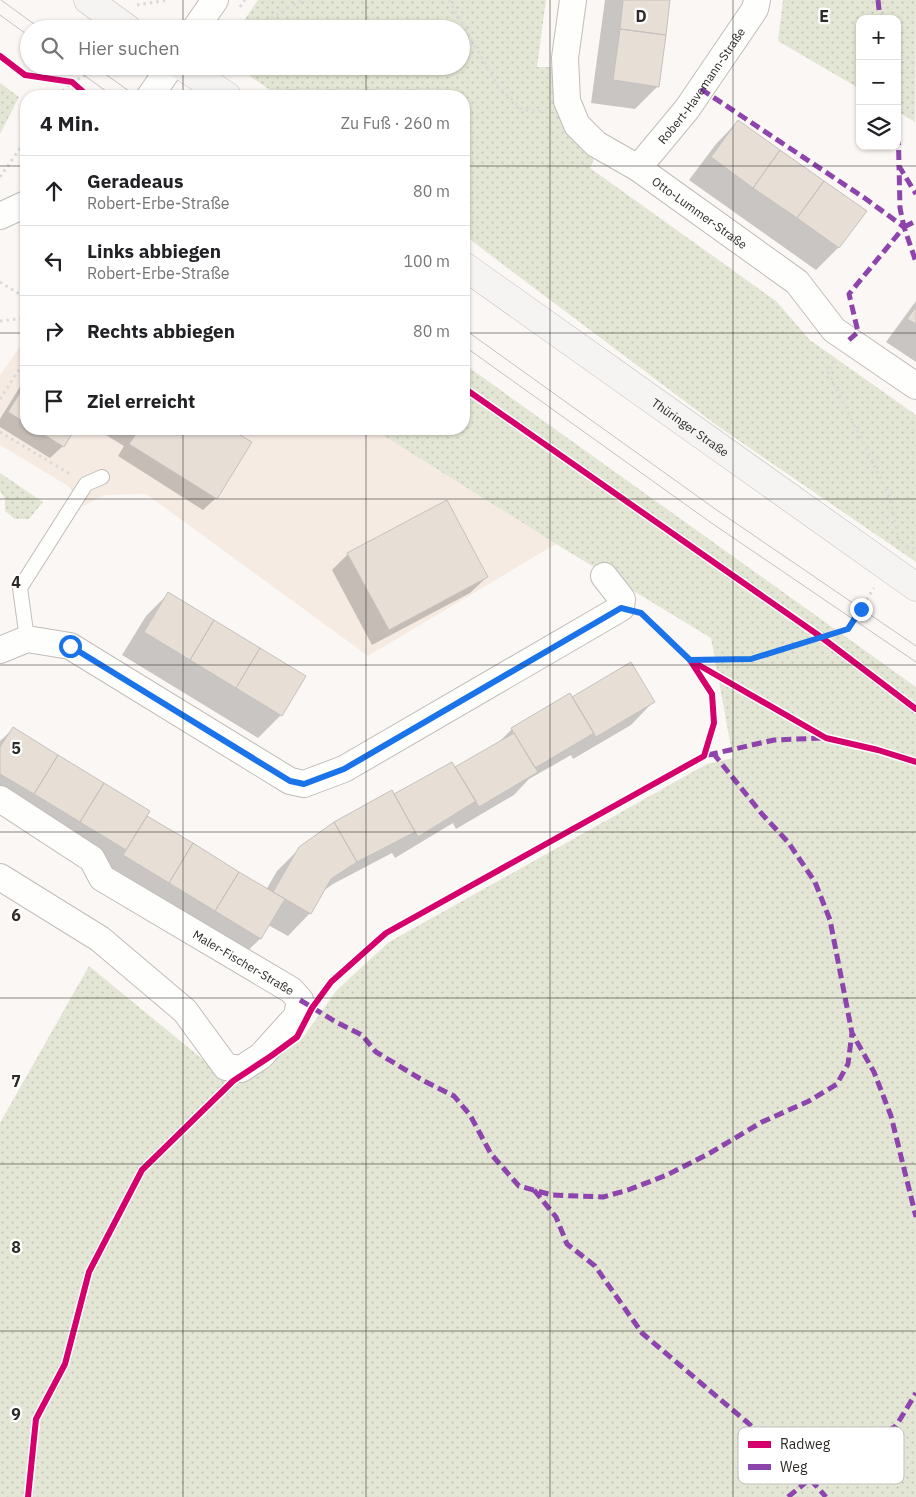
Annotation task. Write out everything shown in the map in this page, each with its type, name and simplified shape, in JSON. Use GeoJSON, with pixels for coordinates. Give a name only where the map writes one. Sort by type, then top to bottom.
{"type":"FeatureCollection","features":[{"type":"Feature","properties":{"kind":"main road"},"geometry":{"type":"LineString","coordinates":[[88,0],[116,20]]}},
{"type":"Feature","properties":{"kind":"main road"},"geometry":{"type":"LineString","coordinates":[[196,75],[218,90]]}},
{"type":"Feature","properties":{"kind":"main road","name":"Thüringer Straße"},"geometry":{"type":"LineString","coordinates":[[470,270],[894,556],[916,587]]}},
{"type":"Feature","properties":{"kind":"street"},"geometry":{"type":"LineString","coordinates":[[201,20],[215,0]]}},
{"type":"Feature","properties":{"kind":"street","name":"Otto-Lummer-Straße"},"geometry":{"type":"LineString","coordinates":[[573,0],[565,58],[568,101],[577,125],[596,144],[638,168],[798,282],[834,330],[916,386]]}},
{"type":"Feature","properties":{"kind":"street","name":"Robert-Havemann-Straße"},"geometry":{"type":"LineString","coordinates":[[638,168],[687,109],[755,9],[756,0]]}},
{"type":"Feature","properties":{"kind":"street"},"geometry":{"type":"LineString","coordinates":[[154,90],[165,75]]}},
{"type":"Feature","properties":{"kind":"street"},"geometry":{"type":"LineString","coordinates":[[0,216],[20,207]]}},
{"type":"Feature","properties":{"kind":"street"},"geometry":{"type":"LineString","coordinates":[[0,650],[27,639],[70,646],[290,781],[304,784],[344,769],[621,608],[622,599],[604,576]]}},
{"type":"Feature","properties":{"kind":"street","name":"Maler-Fischer-Straße"},"geometry":{"type":"LineString","coordinates":[[0,799],[92,859],[102,878],[291,990],[300,1000],[297,1016],[261,1056],[241,1069],[226,1067],[186,1012],[100,938],[0,877]]}},
{"type":"Feature","properties":{"kind":"lane"},"geometry":{"type":"LineString","coordinates":[[27,639],[20,588],[86,484],[102,477]]}},
{"type":"Feature","properties":{"kind":"path"},"geometry":{"type":"LineString","coordinates":[[267,20],[302,0]]}},
{"type":"Feature","properties":{"kind":"path"},"geometry":{"type":"LineString","coordinates":[[449,0],[460,20]]}},
{"type":"Feature","properties":{"kind":"path"},"geometry":{"type":"LineString","coordinates":[[470,37],[499,88],[523,110],[551,113],[570,109]]}},
{"type":"Feature","properties":{"kind":"path"},"geometry":{"type":"LineString","coordinates":[[64,90],[72,82],[85,75]]}},
{"type":"Feature","properties":{"kind":"path"},"geometry":{"type":"LineString","coordinates":[[0,177],[20,149]]}},
{"type":"Feature","properties":{"kind":"path"},"geometry":{"type":"LineString","coordinates":[[0,282],[20,294]]}},
{"type":"Feature","properties":{"kind":"path"},"geometry":{"type":"LineString","coordinates":[[0,321],[20,319]]}},
{"type":"Feature","properties":{"kind":"path"},"geometry":{"type":"LineString","coordinates":[[621,608],[641,613],[690,660],[751,659],[848,629],[894,556],[889,495],[828,372],[849,340]]}},
{"type":"Feature","properties":{"kind":"path"},"geometry":{"type":"LineString","coordinates":[[0,399],[20,368]]}},
{"type":"Feature","properties":{"kind":"path"},"geometry":{"type":"LineString","coordinates":[[0,432],[86,484]]}},
{"type":"Feature","properties":{"kind":"path"},"geometry":{"type":"LineString","coordinates":[[894,556],[916,548]]}},
{"type":"Feature","properties":{"kind":"shaded area"},"geometry":{"type":"Polygon","coordinates":[[[20,347],[20,435],[383,435],[556,544],[368,656],[146,494],[104,495],[84,506],[68,486],[0,445],[0,375],[20,347]]]}},
{"type":"Feature","properties":{"kind":"green space"},"geometry":{"type":"Polygon","coordinates":[[[258,0],[546,0],[537,67],[553,67],[555,105],[562,125],[596,155],[590,168],[776,301],[810,340],[916,415],[916,562],[719,427],[470,240],[470,90],[270,90],[250,75],[470,75],[470,20],[244,20],[258,0]]]}},
{"type":"Feature","properties":{"kind":"green space"},"geometry":{"type":"Polygon","coordinates":[[[783,0],[916,0],[915,122],[901,113],[901,15],[856,15],[856,87],[778,41],[783,0]]]}},
{"type":"Feature","properties":{"kind":"green space"},"geometry":{"type":"Polygon","coordinates":[[[0,83],[19,97],[0,134],[0,83]]]}},
{"type":"Feature","properties":{"kind":"green space"},"geometry":{"type":"Polygon","coordinates":[[[470,368],[916,687],[916,1497],[0,1497],[0,1123],[89,966],[234,1085],[301,1040],[337,990],[389,942],[707,764],[733,758],[711,638],[556,544],[383,435],[470,435],[470,368]]]}},
{"type":"Feature","properties":{"kind":"green space"},"geometry":{"type":"Polygon","coordinates":[[[0,473],[43,502],[29,519],[15,519],[5,511],[5,499],[0,491],[0,473]]]}},
{"type":"Feature","properties":{"kind":"building"},"geometry":{"type":"Polygon","coordinates":[[[623,0],[670,0],[666,35],[620,29],[623,0]]]}},
{"type":"Feature","properties":{"kind":"building"},"geometry":{"type":"Polygon","coordinates":[[[620,29],[666,35],[659,87],[613,80],[620,29]]]}},
{"type":"Feature","properties":{"kind":"building"},"geometry":{"type":"Polygon","coordinates":[[[738,120],[780,150],[753,188],[711,157],[738,120]]]}},
{"type":"Feature","properties":{"kind":"building"},"geometry":{"type":"Polygon","coordinates":[[[780,150],[824,181],[797,218],[753,188],[780,150]]]}},
{"type":"Feature","properties":{"kind":"building"},"geometry":{"type":"Polygon","coordinates":[[[824,181],[867,211],[839,248],[797,218],[824,181]]]}},
{"type":"Feature","properties":{"kind":"building"},"geometry":{"type":"Polygon","coordinates":[[[916,307],[916,324],[907,319],[916,307]]]}},
{"type":"Feature","properties":{"kind":"building"},"geometry":{"type":"Polygon","coordinates":[[[20,393],[20,419],[8,412],[20,393]]]}},
{"type":"Feature","properties":{"kind":"building"},"geometry":{"type":"Polygon","coordinates":[[[45,435],[71,435],[64,447],[45,435]]]}},
{"type":"Feature","properties":{"kind":"building"},"geometry":{"type":"Polygon","coordinates":[[[135,435],[240,435],[252,442],[217,499],[129,444],[135,435]]]}},
{"type":"Feature","properties":{"kind":"building"},"geometry":{"type":"Polygon","coordinates":[[[447,500],[488,577],[389,630],[347,553],[447,500]]]}},
{"type":"Feature","properties":{"kind":"building"},"geometry":{"type":"Polygon","coordinates":[[[168,592],[214,620],[190,660],[144,632],[168,592]]]}},
{"type":"Feature","properties":{"kind":"building"},"geometry":{"type":"Polygon","coordinates":[[[214,620],[260,648],[236,688],[190,660],[214,620]]]}},
{"type":"Feature","properties":{"kind":"building"},"geometry":{"type":"Polygon","coordinates":[[[260,648],[306,676],[282,716],[236,688],[260,648]]]}},
{"type":"Feature","properties":{"kind":"building"},"geometry":{"type":"Polygon","coordinates":[[[631,662],[655,702],[596,737],[572,697],[631,662]]]}},
{"type":"Feature","properties":{"kind":"building"},"geometry":{"type":"Polygon","coordinates":[[[570,693],[594,733],[535,768],[511,728],[570,693]]]}},
{"type":"Feature","properties":{"kind":"building"},"geometry":{"type":"Polygon","coordinates":[[[13,727],[58,755],[34,794],[0,774],[0,747],[13,727]]]}},
{"type":"Feature","properties":{"kind":"building"},"geometry":{"type":"Polygon","coordinates":[[[514,733],[538,772],[479,807],[455,767],[514,733]]]}},
{"type":"Feature","properties":{"kind":"building"},"geometry":{"type":"Polygon","coordinates":[[[58,755],[104,783],[80,822],[34,794],[58,755]]]}},
{"type":"Feature","properties":{"kind":"building"},"geometry":{"type":"Polygon","coordinates":[[[452,762],[476,801],[418,837],[394,794],[452,762]]]}},
{"type":"Feature","properties":{"kind":"building"},"geometry":{"type":"Polygon","coordinates":[[[104,783],[150,811],[126,850],[80,822],[104,783]]]}},
{"type":"Feature","properties":{"kind":"building"},"geometry":{"type":"Polygon","coordinates":[[[392,790],[415,832],[357,862],[334,822],[392,790]]]}},
{"type":"Feature","properties":{"kind":"building"},"geometry":{"type":"Polygon","coordinates":[[[147,816],[193,843],[169,883],[123,855],[147,816]]]}},
{"type":"Feature","properties":{"kind":"building"},"geometry":{"type":"Polygon","coordinates":[[[334,822],[357,862],[331,879],[311,914],[273,892],[299,847],[334,822]]]}},
{"type":"Feature","properties":{"kind":"building"},"geometry":{"type":"Polygon","coordinates":[[[193,843],[239,872],[215,911],[169,883],[193,843]]]}},
{"type":"Feature","properties":{"kind":"building"},"geometry":{"type":"Polygon","coordinates":[[[239,872],[285,899],[261,939],[215,911],[239,872]]]}},
{"type":"Feature","properties":{"kind":"tram line"},"geometry":{"type":"LineString","coordinates":[[1,0],[29,20]]}},
{"type":"Feature","properties":{"kind":"tram line"},"geometry":{"type":"LineString","coordinates":[[0,15],[20,29]]}},
{"type":"Feature","properties":{"kind":"tram line"},"geometry":{"type":"LineString","coordinates":[[84,75],[105,90]]}},
{"type":"Feature","properties":{"kind":"tram line"},"geometry":{"type":"LineString","coordinates":[[107,75],[128,90]]}},
{"type":"Feature","properties":{"kind":"tram line"},"geometry":{"type":"LineString","coordinates":[[470,333],[718,511],[916,646]]}},
{"type":"Feature","properties":{"kind":"tram line"},"geometry":{"type":"LineString","coordinates":[[470,350],[710,522],[916,662]]}},
{"type":"Feature","properties":{"kind":"marked path"},"geometry":{"type":"LineString","coordinates":[[878,0],[880,15]]}},
{"type":"Feature","properties":{"kind":"marked path"},"geometry":{"type":"LineString","coordinates":[[701,89],[866,199],[904,227],[916,262]]}},
{"type":"Feature","properties":{"kind":"marked path"},"geometry":{"type":"LineString","coordinates":[[898,105],[899,166],[916,194]]}},
{"type":"Feature","properties":{"kind":"marked path"},"geometry":{"type":"LineString","coordinates":[[849,340],[858,332],[849,294],[904,227],[900,208],[899,166]]}},
{"type":"Feature","properties":{"kind":"marked path"},"geometry":{"type":"LineString","coordinates":[[904,227],[916,221]]}},
{"type":"Feature","properties":{"kind":"marked path"},"geometry":{"type":"LineString","coordinates":[[708,755],[774,740],[823,738]]}},
{"type":"Feature","properties":{"kind":"marked path"},"geometry":{"type":"LineString","coordinates":[[713,753],[762,814],[788,842],[815,882],[830,920],[852,1033],[874,1072],[891,1116],[916,1217]]}},
{"type":"Feature","properties":{"kind":"marked path"},"geometry":{"type":"LineString","coordinates":[[300,1000],[362,1035],[376,1052],[424,1081],[454,1096],[470,1115],[491,1154],[519,1186],[552,1195],[603,1197],[628,1190],[667,1175],[710,1153],[762,1122],[809,1101],[837,1084],[848,1064],[852,1033]]}},
{"type":"Feature","properties":{"kind":"marked path"},"geometry":{"type":"LineString","coordinates":[[534,1190],[556,1217],[567,1244],[595,1266],[642,1333],[752,1427]]}},
{"type":"Feature","properties":{"kind":"marked path"},"geometry":{"type":"LineString","coordinates":[[894,1427],[916,1393]]}},
{"type":"Feature","properties":{"kind":"marked path"},"geometry":{"type":"LineString","coordinates":[[788,1497],[804,1484]]}},
{"type":"Feature","properties":{"kind":"marked path"},"geometry":{"type":"LineString","coordinates":[[814,1484],[826,1497]]}},
{"type":"Feature","properties":{"kind":"cycle path"},"geometry":{"type":"LineString","coordinates":[[0,56],[20,71]]}},
{"type":"Feature","properties":{"kind":"cycle path"},"geometry":{"type":"LineString","coordinates":[[25,75],[72,82],[81,90]]}},
{"type":"Feature","properties":{"kind":"cycle path"},"geometry":{"type":"LineString","coordinates":[[470,392],[821,637],[916,709]]}},
{"type":"Feature","properties":{"kind":"cycle path"},"geometry":{"type":"LineString","coordinates":[[28,1497],[36,1419],[65,1364],[89,1272],[142,1170],[233,1081],[297,1037],[312,1008],[331,982],[386,933],[704,756],[714,723],[712,694],[690,660],[826,738],[878,750],[916,762]]}},
{"type":"Feature","properties":{"kind":"route"},"geometry":{"type":"LineString","coordinates":[[70,646],[290,781],[304,784],[344,769],[621,608],[641,613],[690,660],[751,659],[848,629],[861,609]]}}]}
